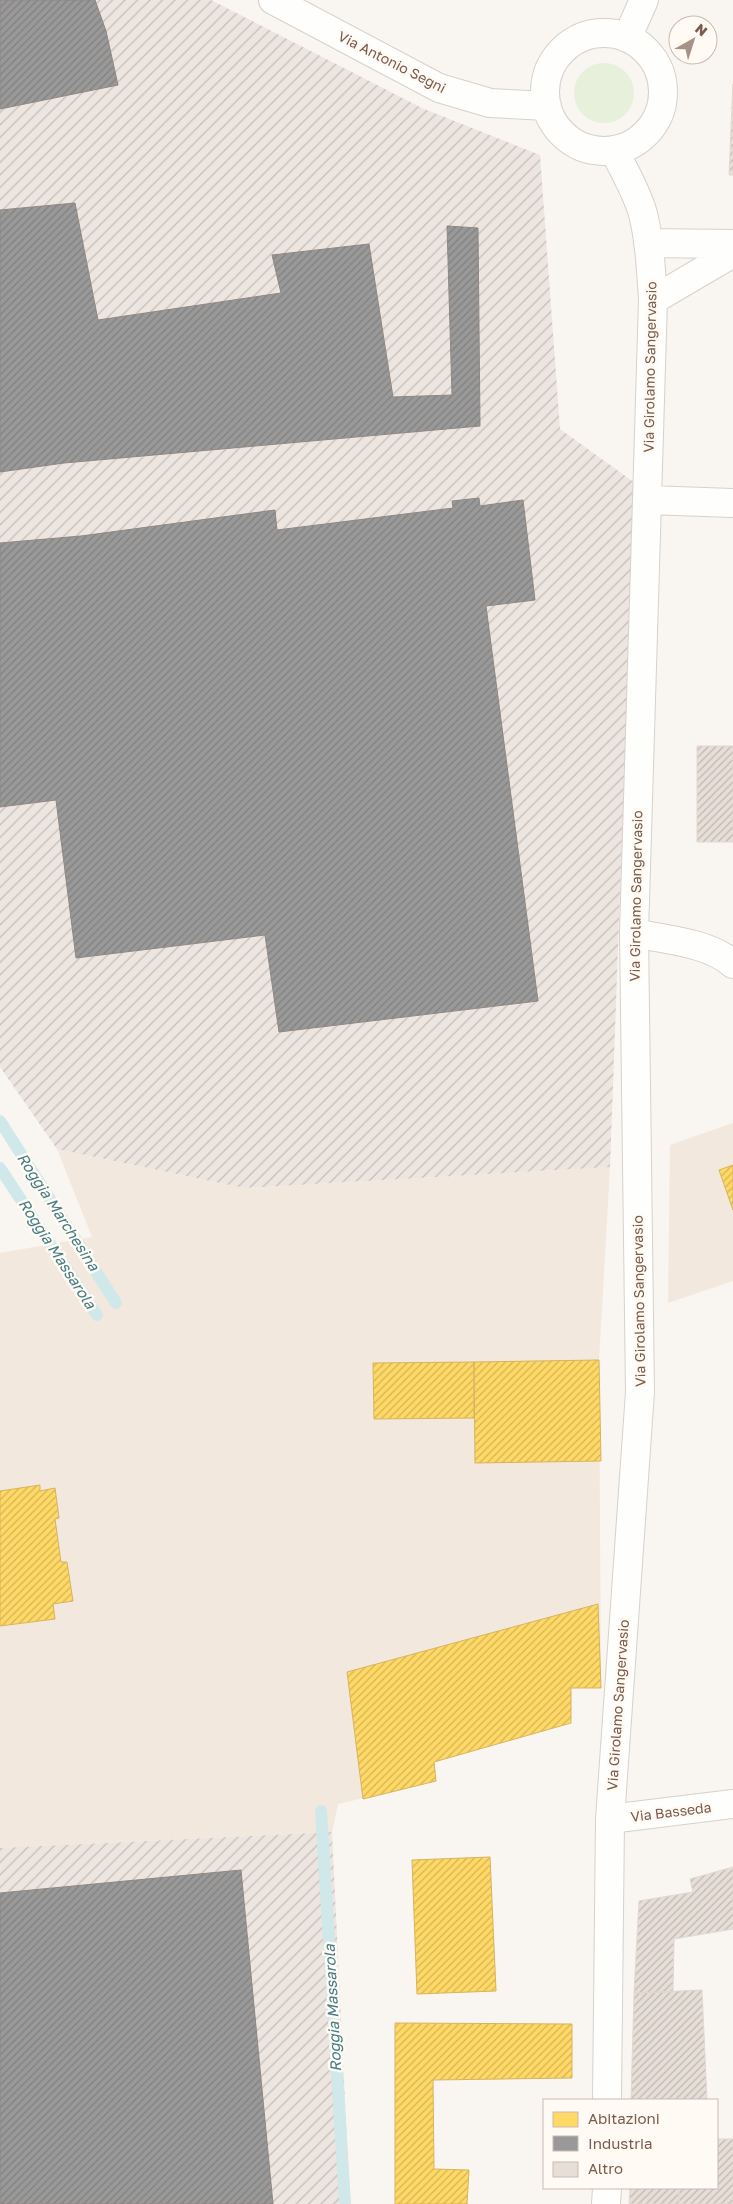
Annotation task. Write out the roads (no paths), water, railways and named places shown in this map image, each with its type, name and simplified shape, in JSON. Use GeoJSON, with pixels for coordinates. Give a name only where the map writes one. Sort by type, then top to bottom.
{"type":"FeatureCollection","features":[{"type":"Feature","properties":{"kind":"street","name":"Via Antonio Segni"},"geometry":{"type":"LineString","coordinates":[[273,0],[439,88],[490,103],[547,106]]}},
{"type":"Feature","properties":{"kind":"street"},"geometry":{"type":"LineString","coordinates":[[627,38],[644,0]]}},
{"type":"Feature","properties":{"kind":"street"},"geometry":{"type":"LineString","coordinates":[[601,33],[627,38],[645,50],[655,62],[661,77],[663,99],[660,110],[651,129],[634,143],[614,150],[596,150],[580,145],[565,136],[554,122],[547,106],[546,81],[550,68],[566,47],[576,40],[601,33]]}},
{"type":"Feature","properties":{"kind":"street","name":"Via Girolamo Sangervasio"},"geometry":{"type":"LineString","coordinates":[[607,2099],[610,1819],[640,1392],[634,933],[653,300],[648,243],[636,195],[614,150]]}},
{"type":"Feature","properties":{"kind":"street"},"geometry":{"type":"LineString","coordinates":[[648,243],[733,244]]}},
{"type":"Feature","properties":{"kind":"street"},"geometry":{"type":"LineString","coordinates":[[653,300],[733,253]]}},
{"type":"Feature","properties":{"kind":"street"},"geometry":{"type":"LineString","coordinates":[[647,500],[733,503]]}},
{"type":"Feature","properties":{"kind":"street"},"geometry":{"type":"LineString","coordinates":[[634,933],[706,948],[722,954],[733,964]]}},
{"type":"Feature","properties":{"kind":"street","name":"Via Basseda"},"geometry":{"type":"LineString","coordinates":[[610,1819],[733,1804]]}},
{"type":"Feature","properties":{"kind":"street"},"geometry":{"type":"LineString","coordinates":[[606,2204],[607,2189]]}},
{"type":"Feature","properties":{"kind":"waterway","name":"Roggia Marchesina"},"geometry":{"type":"LineString","coordinates":[[0,1121],[116,1303]]}},
{"type":"Feature","properties":{"kind":"waterway","name":"Roggia Massarola"},"geometry":{"type":"LineString","coordinates":[[0,1168],[97,1315]]}},
{"type":"Feature","properties":{"kind":"waterway","name":"Roggia Massarola"},"geometry":{"type":"LineString","coordinates":[[321,1811],[345,2204]]}}]}
